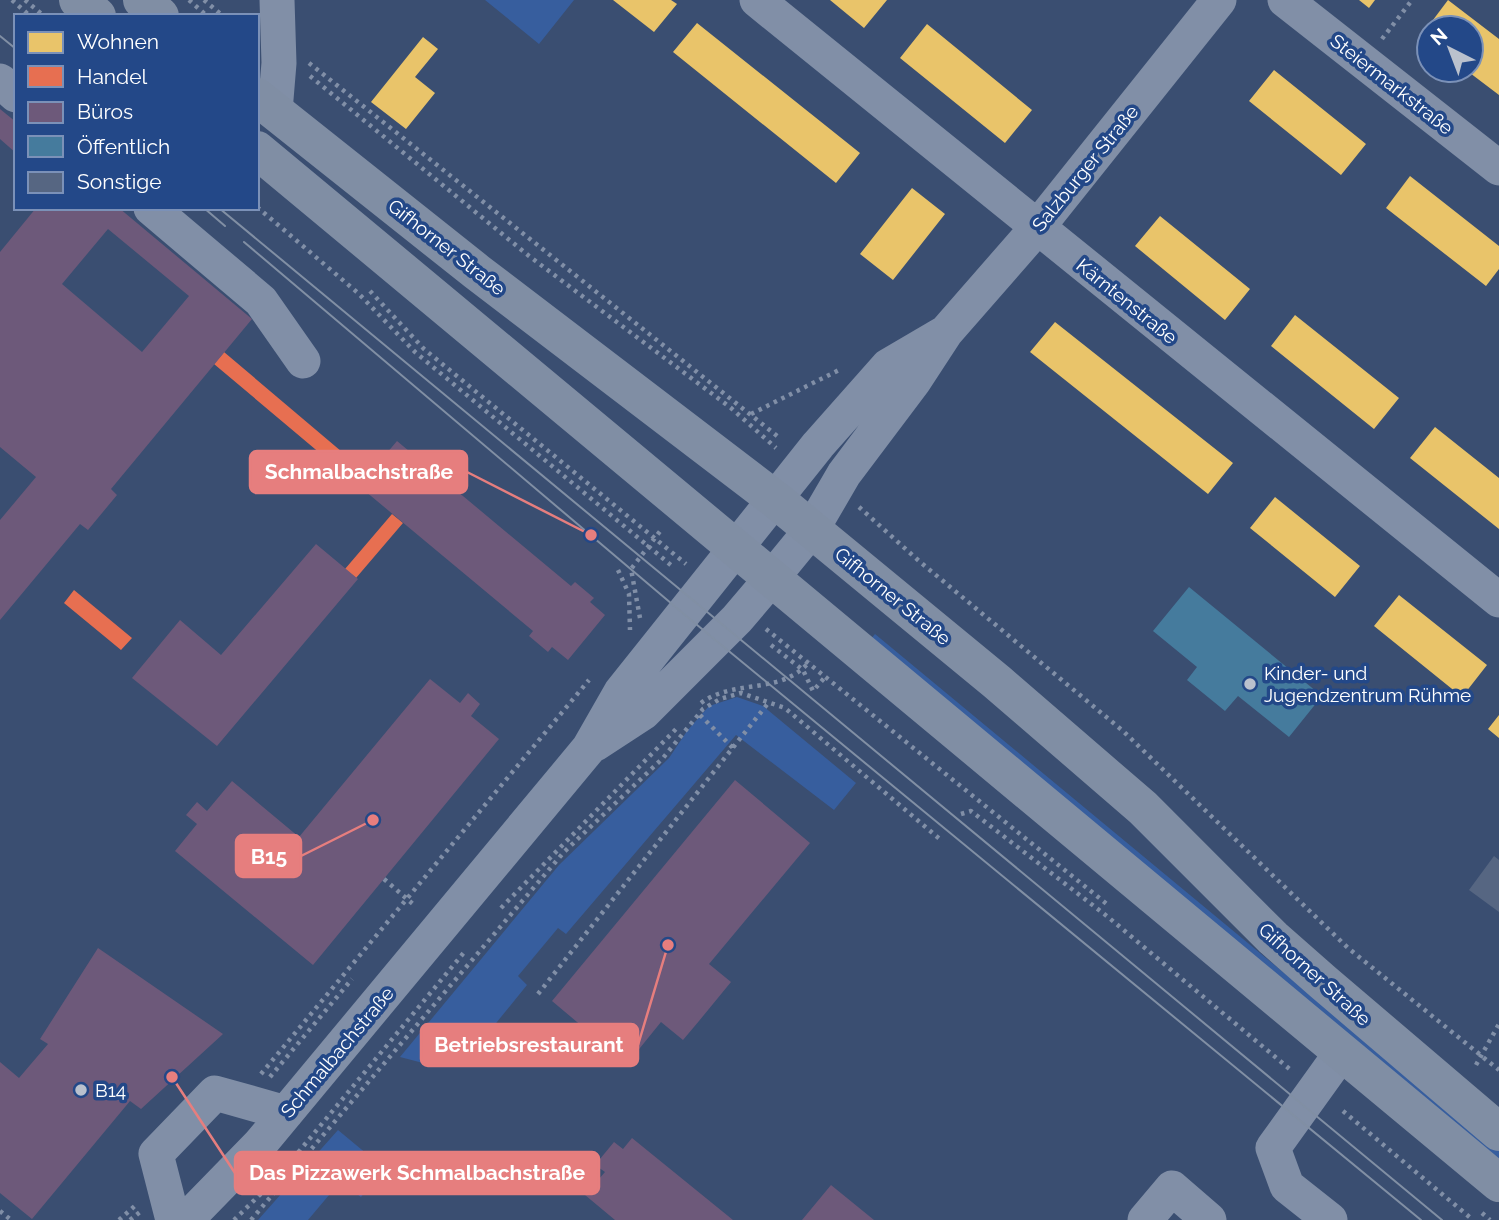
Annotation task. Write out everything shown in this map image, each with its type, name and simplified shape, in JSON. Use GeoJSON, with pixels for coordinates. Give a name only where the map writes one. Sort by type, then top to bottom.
{"type":"FeatureCollection","features":[{"type":"Feature","properties":{"kind":"main road"},"geometry":{"type":"LineString","coordinates":[[78,0],[95,14]]}},
{"type":"Feature","properties":{"kind":"main road"},"geometry":{"type":"LineString","coordinates":[[142,0],[158,14]]}},
{"type":"Feature","properties":{"kind":"main road","name":"Gifhorner Straße"},"geometry":{"type":"LineString","coordinates":[[266,104],[477,272],[812,529],[1101,770],[1283,947],[1499,1132]]}},
{"type":"Feature","properties":{"kind":"main road","name":"Gifhorner Straße"},"geometry":{"type":"LineString","coordinates":[[259,152],[1342,1052],[1484,1200]]}},
{"type":"Feature","properties":{"kind":"street"},"geometry":{"type":"LineString","coordinates":[[266,104],[291,61],[277,0]]}},
{"type":"Feature","properties":{"kind":"street","name":"Kärntenstraße"},"geometry":{"type":"LineString","coordinates":[[757,0],[1036,229],[1499,600]]}},
{"type":"Feature","properties":{"kind":"street","name":"Salzburger Straße"},"geometry":{"type":"LineString","coordinates":[[812,529],[844,474],[914,381],[946,332],[1036,229],[1219,0]]}},
{"type":"Feature","properties":{"kind":"street","name":"Steiermarkstraße"},"geometry":{"type":"LineString","coordinates":[[1285,0],[1499,169]]}},
{"type":"Feature","properties":{"kind":"street"},"geometry":{"type":"LineString","coordinates":[[0,81],[14,92]]}},
{"type":"Feature","properties":{"kind":"street"},"geometry":{"type":"LineString","coordinates":[[153,210],[261,302],[303,361]]}},
{"type":"Feature","properties":{"kind":"street","name":"Salzburger Straße"},"geometry":{"type":"LineString","coordinates":[[776,500],[805,461],[888,366],[946,332]]}},
{"type":"Feature","properties":{"kind":"street","name":"Schmalbachstraße"},"geometry":{"type":"LineString","coordinates":[[186,1220],[286,1113],[589,748],[621,692],[776,500]]}},
{"type":"Feature","properties":{"kind":"street","name":"Schmalbachstraße"},"geometry":{"type":"LineString","coordinates":[[589,748],[644,712],[737,619],[812,529]]}},
{"type":"Feature","properties":{"kind":"street"},"geometry":{"type":"LineString","coordinates":[[1330,1220],[1287,1186],[1273,1148],[1342,1052]]}},
{"type":"Feature","properties":{"kind":"street"},"geometry":{"type":"LineString","coordinates":[[166,1198],[156,1154],[215,1093],[286,1113]]}},
{"type":"Feature","properties":{"kind":"street"},"geometry":{"type":"LineString","coordinates":[[1145,1220],[1171,1188],[1203,1218]]}},
{"type":"Feature","properties":{"kind":"path"},"geometry":{"type":"LineString","coordinates":[[12,0],[28,14]]}},
{"type":"Feature","properties":{"kind":"path"},"geometry":{"type":"LineString","coordinates":[[25,0],[42,14]]}},
{"type":"Feature","properties":{"kind":"path"},"geometry":{"type":"LineString","coordinates":[[189,0],[205,14]]}},
{"type":"Feature","properties":{"kind":"path"},"geometry":{"type":"LineString","coordinates":[[204,0],[221,14]]}},
{"type":"Feature","properties":{"kind":"path"},"geometry":{"type":"LineString","coordinates":[[1365,62],[1412,0]]}},
{"type":"Feature","properties":{"kind":"path"},"geometry":{"type":"LineString","coordinates":[[291,61],[736,401],[785,442]]}},
{"type":"Feature","properties":{"kind":"path"},"geometry":{"type":"LineString","coordinates":[[291,61],[528,256],[749,424]]}},
{"type":"Feature","properties":{"kind":"path"},"geometry":{"type":"LineString","coordinates":[[259,209],[358,293],[415,352],[672,566]]}},
{"type":"Feature","properties":{"kind":"path"},"geometry":{"type":"LineString","coordinates":[[366,287],[424,349],[654,537],[631,569],[641,614],[633,636]]}},
{"type":"Feature","properties":{"kind":"path"},"geometry":{"type":"LineString","coordinates":[[731,408],[736,401]]}},
{"type":"Feature","properties":{"kind":"path"},"geometry":{"type":"LineString","coordinates":[[853,502],[919,561],[1123,731],[1348,948],[1499,1070]]}},
{"type":"Feature","properties":{"kind":"path"},"geometry":{"type":"LineString","coordinates":[[629,530],[636,522]]}},
{"type":"Feature","properties":{"kind":"path"},"geometry":{"type":"LineString","coordinates":[[913,568],[919,561]]}},
{"type":"Feature","properties":{"kind":"path"},"geometry":{"type":"LineString","coordinates":[[622,640],[630,630],[629,594],[618,570],[632,579]]}},
{"type":"Feature","properties":{"kind":"path"},"geometry":{"type":"LineString","coordinates":[[771,645],[803,670],[813,691],[827,676]]}},
{"type":"Feature","properties":{"kind":"path"},"geometry":{"type":"LineString","coordinates":[[810,662],[1116,911]]}},
{"type":"Feature","properties":{"kind":"path"},"geometry":{"type":"LineString","coordinates":[[243,1102],[597,670]]}},
{"type":"Feature","properties":{"kind":"path"},"geometry":{"type":"LineString","coordinates":[[496,913],[703,701],[727,689],[772,685],[803,670]]}},
{"type":"Feature","properties":{"kind":"path"},"geometry":{"type":"LineString","coordinates":[[251,1220],[564,852],[663,758],[703,709],[720,699],[741,693],[785,708],[942,841]]}},
{"type":"Feature","properties":{"kind":"path"},"geometry":{"type":"LineString","coordinates":[[538,994],[769,702]]}},
{"type":"Feature","properties":{"kind":"path"},"geometry":{"type":"LineString","coordinates":[[700,715],[734,749]]}},
{"type":"Feature","properties":{"kind":"path"},"geometry":{"type":"LineString","coordinates":[[961,814],[971,811],[1108,917],[1296,1073]]}},
{"type":"Feature","properties":{"kind":"path"},"geometry":{"type":"LineString","coordinates":[[384,879],[414,905]]}},
{"type":"Feature","properties":{"kind":"path"},"geometry":{"type":"LineString","coordinates":[[405,915],[423,894]]}},
{"type":"Feature","properties":{"kind":"path"},"geometry":{"type":"LineString","coordinates":[[234,1220],[277,1178],[471,944]]}},
{"type":"Feature","properties":{"kind":"path"},"geometry":{"type":"LineString","coordinates":[[243,1102],[361,968]]}},
{"type":"Feature","properties":{"kind":"path"},"geometry":{"type":"LineString","coordinates":[[1476,1065],[1499,1024]]}},
{"type":"Feature","properties":{"kind":"path"},"geometry":{"type":"LineString","coordinates":[[1343,1111],[1474,1220],[1484,1200]]}},
{"type":"Feature","properties":{"kind":"path"},"geometry":{"type":"LineString","coordinates":[[119,1220],[166,1198]]}},
{"type":"Feature","properties":{"kind":"path"},"geometry":{"type":"LineString","coordinates":[[130,1220],[166,1198]]}},
{"type":"Feature","properties":{"kind":"path"},"geometry":{"type":"LineString","coordinates":[[1484,1200],[1490,1220]]}},
{"type":"Feature","properties":{"kind":"path"},"geometry":{"type":"LineString","coordinates":[[0,1211],[11,1220]]}},
{"type":"Feature","properties":{"kind":"shaded area"},"geometry":{"type":"Polygon","coordinates":[[[485,0],[574,0],[539,44],[485,0]]]}},
{"type":"Feature","properties":{"kind":"shaded area"},"geometry":{"type":"Polygon","coordinates":[[[875,634],[1499,1151],[1499,1161],[870,640],[875,634]]]}},
{"type":"Feature","properties":{"kind":"shaded area"},"geometry":{"type":"Polygon","coordinates":[[[737,697],[763,706],[856,783],[834,810],[736,735],[566,934],[558,928],[518,976],[527,985],[475,1049],[450,1032],[423,1063],[400,1057],[559,865],[669,758],[687,731],[709,706],[737,697]]]}},
{"type":"Feature","properties":{"kind":"shaded area"},"geometry":{"type":"Polygon","coordinates":[[[338,1130],[385,1169],[361,1197],[340,1182],[308,1220],[258,1220],[338,1130]]]}},
{"type":"Feature","properties":{"kind":"building: Wohnen"},"geometry":{"type":"Polygon","coordinates":[[[613,0],[671,0],[677,4],[654,32],[613,0]]]}},
{"type":"Feature","properties":{"kind":"building: Wohnen"},"geometry":{"type":"Polygon","coordinates":[[[830,0],[887,0],[864,28],[830,0]]]}},
{"type":"Feature","properties":{"kind":"building: Wohnen"},"geometry":{"type":"Polygon","coordinates":[[[1359,0],[1375,0],[1369,8],[1359,0]]]}},
{"type":"Feature","properties":{"kind":"building: Wohnen"},"geometry":{"type":"Polygon","coordinates":[[[1448,0],[1466,14],[1438,14],[1448,0]]]}},
{"type":"Feature","properties":{"kind":"building: Wohnen"},"geometry":{"type":"Polygon","coordinates":[[[697,23],[860,153],[836,183],[673,52],[697,23]]]}},
{"type":"Feature","properties":{"kind":"building: Wohnen"},"geometry":{"type":"Polygon","coordinates":[[[927,24],[1032,110],[1005,143],[900,58],[927,24]]]}},
{"type":"Feature","properties":{"kind":"building: Wohnen"},"geometry":{"type":"Polygon","coordinates":[[[1485,28],[1499,39],[1499,95],[1484,84],[1485,28]]]}},
{"type":"Feature","properties":{"kind":"building: Wohnen"},"geometry":{"type":"Polygon","coordinates":[[[423,37],[438,49],[415,77],[435,93],[406,129],[371,102],[423,37]]]}},
{"type":"Feature","properties":{"kind":"building: Wohnen"},"geometry":{"type":"Polygon","coordinates":[[[1274,70],[1366,144],[1341,175],[1249,101],[1274,70]]]}},
{"type":"Feature","properties":{"kind":"building: Wohnen"},"geometry":{"type":"Polygon","coordinates":[[[1410,176],[1499,246],[1499,269],[1486,286],[1386,208],[1410,176]]]}},
{"type":"Feature","properties":{"kind":"building: Wohnen"},"geometry":{"type":"Polygon","coordinates":[[[912,188],[945,214],[893,280],[860,254],[912,188]]]}},
{"type":"Feature","properties":{"kind":"building: Wohnen"},"geometry":{"type":"Polygon","coordinates":[[[1160,216],[1250,289],[1225,320],[1135,246],[1160,216]]]}},
{"type":"Feature","properties":{"kind":"building: Wohnen"},"geometry":{"type":"Polygon","coordinates":[[[1295,315],[1399,398],[1374,429],[1271,346],[1295,315]]]}},
{"type":"Feature","properties":{"kind":"building: Wohnen"},"geometry":{"type":"Polygon","coordinates":[[[1055,322],[1233,463],[1208,494],[1030,352],[1055,322]]]}},
{"type":"Feature","properties":{"kind":"building: Wohnen"},"geometry":{"type":"Polygon","coordinates":[[[1435,427],[1499,478],[1499,529],[1410,458],[1435,427]]]}},
{"type":"Feature","properties":{"kind":"building: Wohnen"},"geometry":{"type":"Polygon","coordinates":[[[1275,497],[1360,566],[1335,597],[1250,528],[1275,497]]]}},
{"type":"Feature","properties":{"kind":"building: Wohnen"},"geometry":{"type":"Polygon","coordinates":[[[1399,595],[1487,665],[1462,697],[1374,626],[1399,595]]]}},
{"type":"Feature","properties":{"kind":"building: Wohnen"},"geometry":{"type":"Polygon","coordinates":[[[1499,715],[1499,738],[1488,729],[1499,715]]]}},
{"type":"Feature","properties":{"kind":"building: Handel"},"geometry":{"type":"Polygon","coordinates":[[[224,352],[361,468],[376,450],[384,456],[359,486],[214,364],[224,352]]]}},
{"type":"Feature","properties":{"kind":"building: Handel"},"geometry":{"type":"Polygon","coordinates":[[[392,514],[403,523],[356,578],[345,569],[392,514]]]}},
{"type":"Feature","properties":{"kind":"building: Handel"},"geometry":{"type":"Polygon","coordinates":[[[74,590],[132,638],[121,650],[64,603],[74,590]]]}},
{"type":"Feature","properties":{"kind":"building: Büros"},"geometry":{"type":"Polygon","coordinates":[[[0,109],[14,120],[14,151],[0,139],[0,109]]]}},
{"type":"Feature","properties":{"kind":"building: Büros"},"geometry":{"type":"Polygon","coordinates":[[[34,210],[121,210],[252,319],[111,489],[117,495],[88,530],[80,524],[0,620],[0,520],[36,477],[0,447],[0,252],[34,210]],[[108,229],[62,284],[142,352],[189,296],[108,229]]]}},
{"type":"Feature","properties":{"kind":"building: Büros"},"geometry":{"type":"Polygon","coordinates":[[[397,441],[571,586],[575,582],[594,598],[590,602],[605,615],[568,660],[552,647],[548,652],[529,636],[533,631],[359,486],[397,441]]]}},
{"type":"Feature","properties":{"kind":"building: Büros"},"geometry":{"type":"Polygon","coordinates":[[[316,544],[358,579],[217,746],[132,678],[180,620],[221,655],[316,544]]]}},
{"type":"Feature","properties":{"kind":"building: Büros"},"geometry":{"type":"Polygon","coordinates":[[[430,679],[460,703],[468,693],[480,704],[471,716],[499,739],[313,965],[175,851],[197,824],[186,815],[197,802],[207,811],[232,781],[299,837],[430,679]]]}},
{"type":"Feature","properties":{"kind":"building: Büros"},"geometry":{"type":"Polygon","coordinates":[[[735,780],[810,843],[709,964],[731,982],[699,1021],[683,1040],[661,1022],[627,1064],[552,1001],[735,780]]]}},
{"type":"Feature","properties":{"kind":"building: Büros","name":"B14"},"geometry":{"type":"Polygon","coordinates":[[[98,948],[223,1034],[141,1109],[130,1101],[32,1219],[0,1193],[0,1062],[19,1078],[48,1044],[40,1039],[98,948]]]}},
{"type":"Feature","properties":{"kind":"building: Büros"},"geometry":{"type":"Polygon","coordinates":[[[632,1138],[733,1220],[615,1220],[585,1195],[605,1172],[595,1165],[614,1142],[623,1149],[632,1138]]]}},
{"type":"Feature","properties":{"kind":"building: Büros"},"geometry":{"type":"Polygon","coordinates":[[[831,1185],[874,1220],[802,1220],[831,1185]]]}},
{"type":"Feature","properties":{"kind":"building: Öffentlich"},"geometry":{"type":"Polygon","coordinates":[[[1189,587],[1322,696],[1289,737],[1238,696],[1225,711],[1187,680],[1197,667],[1153,631],[1189,587]]]}},
{"type":"Feature","properties":{"kind":"building: Sonstige"},"geometry":{"type":"Polygon","coordinates":[[[1494,856],[1499,860],[1499,912],[1469,890],[1494,856]]]}},
{"type":"Feature","properties":{"kind":"tram line"},"geometry":{"type":"LineString","coordinates":[[0,36],[14,47]]}},
{"type":"Feature","properties":{"kind":"tram line"},"geometry":{"type":"LineString","coordinates":[[206,210],[225,226]]}},
{"type":"Feature","properties":{"kind":"tram line"},"geometry":{"type":"LineString","coordinates":[[221,210],[1442,1220]]}},
{"type":"Feature","properties":{"kind":"tram line"},"geometry":{"type":"LineString","coordinates":[[244,242],[685,615],[1421,1220]]}},
{"type":"Feature","properties":{"kind":"place","name":"Schmalbachstraße"},"geometry":{"type":"Point","coordinates":[591,535]}},
{"type":"Feature","properties":{"kind":"place","name":"Kinder- und Jugendzentrum Rühme"},"geometry":{"type":"Point","coordinates":[1250,684]}},
{"type":"Feature","properties":{"kind":"place","name":"B15"},"geometry":{"type":"Point","coordinates":[373,820]}},
{"type":"Feature","properties":{"kind":"place","name":"Betriebsrestaurant"},"geometry":{"type":"Point","coordinates":[668,945]}},
{"type":"Feature","properties":{"kind":"place","name":"Das Pizzawerk Schmalbachstraße"},"geometry":{"type":"Point","coordinates":[172,1077]}},
{"type":"Feature","properties":{"kind":"place","name":"B14"},"geometry":{"type":"Point","coordinates":[81,1090]}}]}
